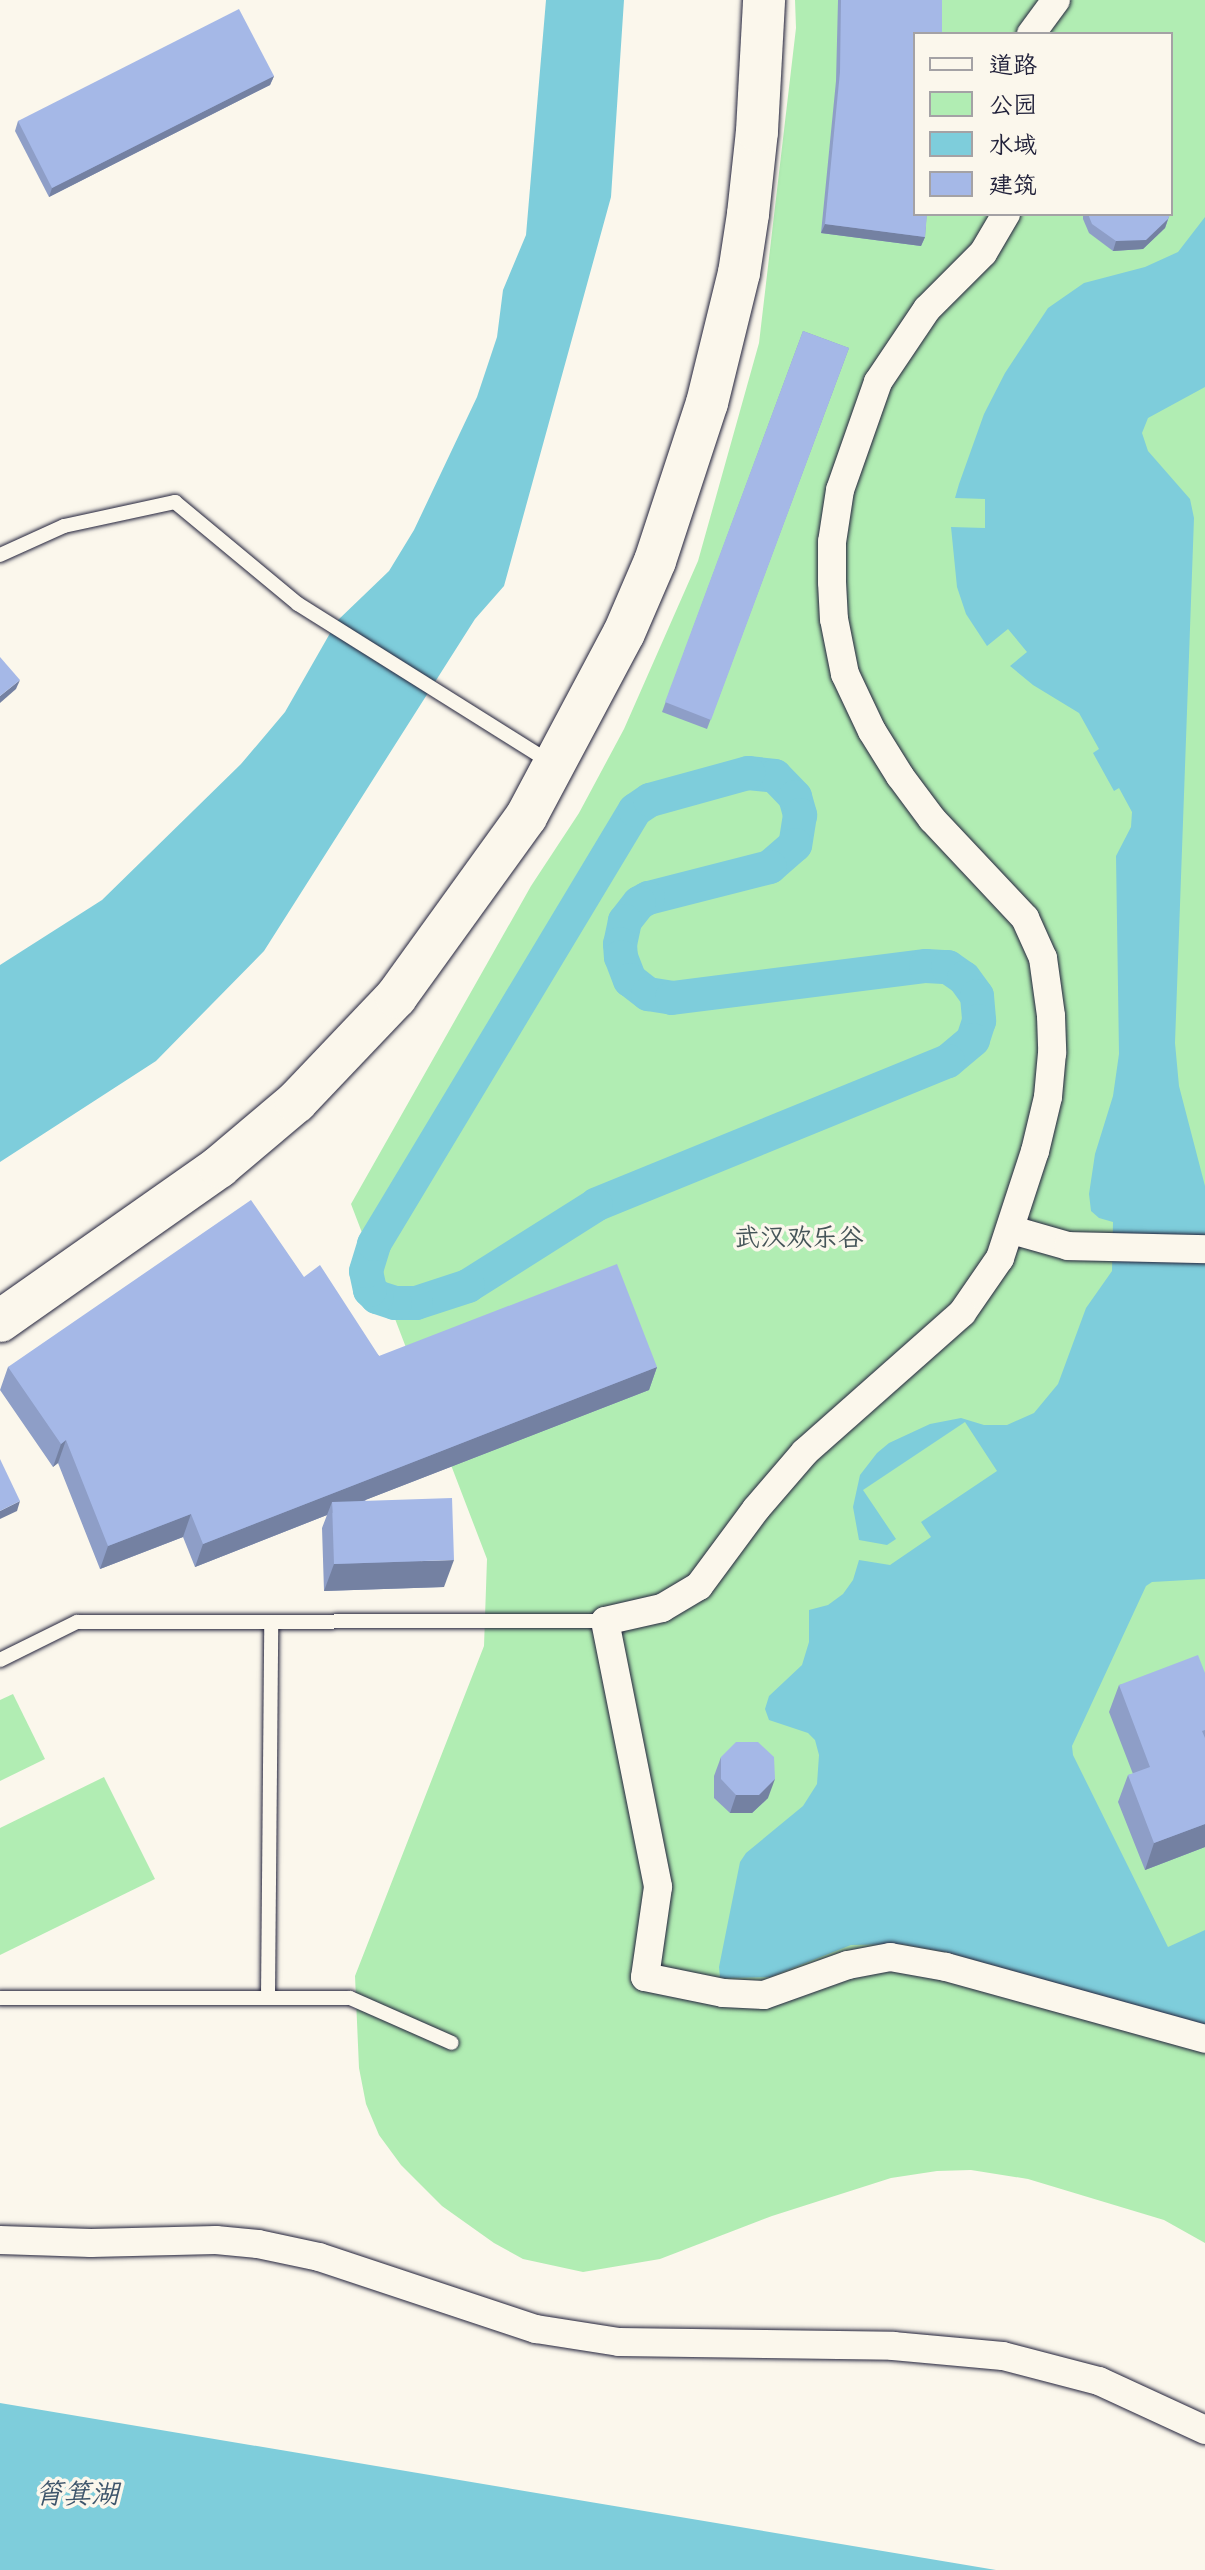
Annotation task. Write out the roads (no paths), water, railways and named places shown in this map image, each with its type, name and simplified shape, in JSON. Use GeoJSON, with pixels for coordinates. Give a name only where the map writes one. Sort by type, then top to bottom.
{"type":"FeatureCollection","features":[{"type":"Feature","properties":{"kind":"street"},"geometry":{"type":"LineString","coordinates":[[0,1321],[219,1167],[296,1102],[404,986],[526,817],[624,633],[655,561],[707,403],[739,273],[748,214],[759,116],[764,0]]}},
{"type":"Feature","properties":{"kind":"street"},"geometry":{"type":"LineString","coordinates":[[1032,32],[1056,0]]}},
{"type":"Feature","properties":{"kind":"street"},"geometry":{"type":"LineString","coordinates":[[1005,216],[983,253],[927,309],[878,382],[840,490],[832,542],[832,582],[834,619],[845,674],[872,731],[932,819],[1018,909],[1043,958],[1051,1016],[1048,1097],[1012,1230],[992,1273],[962,1313],[805,1452],[756,1509],[699,1586],[662,1608],[605,1621],[658,1887],[645,1977],[723,1993],[764,1995],[848,1965],[890,1957],[946,1967],[1205,2039]]}},
{"type":"Feature","properties":{"kind":"street"},"geometry":{"type":"LineString","coordinates":[[1012,1230],[1056,1244],[1205,1249]]}},
{"type":"Feature","properties":{"kind":"street"},"geometry":{"type":"LineString","coordinates":[[0,2240],[29,2243],[216,2240],[258,2244],[319,2257],[536,2329],[619,2342],[893,2346],[1003,2356],[1099,2381],[1205,2430]]}},
{"type":"Feature","properties":{"kind":"lane"},"geometry":{"type":"LineString","coordinates":[[0,555],[64,526],[175,502],[298,604],[555,765]]}},
{"type":"Feature","properties":{"kind":"lane"},"geometry":{"type":"LineString","coordinates":[[0,1660],[77,1622],[605,1621]]}},
{"type":"Feature","properties":{"kind":"lane"},"geometry":{"type":"LineString","coordinates":[[268,1997],[271,1622]]}},
{"type":"Feature","properties":{"kind":"lane"},"geometry":{"type":"LineString","coordinates":[[0,1998],[350,1998],[452,2043]]}},
{"type":"Feature","properties":{"kind":"water"},"geometry":{"type":"Polygon","coordinates":[[[546,0],[624,0],[611,197],[504,586],[475,619],[264,951],[156,1061],[0,1162],[0,965],[102,900],[241,764],[285,712],[337,621],[389,571],[414,530],[477,397],[497,337],[503,290],[526,235],[546,0]]]}},
{"type":"Feature","properties":{"kind":"water"},"geometry":{"type":"Polygon","coordinates":[[[1205,217],[1205,387],[1148,418],[1142,433],[1148,451],[1190,499],[1194,518],[1175,1043],[1179,1086],[1205,1186],[1205,1579],[1152,1582],[1146,1586],[1072,1746],[1073,1755],[1168,1947],[1205,1930],[1205,2025],[946,1952],[902,1944],[851,1945],[770,1977],[720,1977],[719,1967],[740,1862],[746,1853],[803,1806],[817,1784],[819,1755],[815,1740],[808,1733],[769,1720],[765,1709],[769,1696],[802,1665],[809,1642],[809,1610],[828,1605],[843,1594],[853,1580],[859,1560],[890,1565],[931,1537],[921,1522],[997,1471],[965,1422],[863,1490],[896,1539],[887,1545],[859,1540],[853,1507],[860,1475],[889,1443],[930,1424],[961,1418],[984,1425],[1007,1425],[1034,1413],[1058,1384],[1086,1308],[1112,1271],[1113,1222],[1099,1218],[1091,1211],[1089,1194],[1095,1154],[1113,1096],[1119,1054],[1116,856],[1131,827],[1132,812],[1119,788],[1114,791],[1093,753],[1099,749],[1079,713],[1033,685],[1010,666],[1027,652],[1008,629],[987,646],[966,614],[957,587],[951,527],[985,528],[985,499],[955,498],[959,484],[984,414],[1005,373],[1048,308],[1084,283],[1145,267],[1178,252],[1205,217]]]}},
{"type":"Feature","properties":{"kind":"water","name":"筲箕湖"},"geometry":{"type":"Polygon","coordinates":[[[0,2403],[996,2570],[0,2570],[0,2403]]]}},
{"type":"Feature","properties":{"kind":"waterway"},"geometry":{"type":"LineString","coordinates":[[748,773],[775,776],[795,797],[800,815],[795,845],[770,867],[648,898],[639,903],[625,921],[620,944],[621,957],[630,980],[648,994],[672,998],[926,966],[948,967],[964,978],[977,996],[979,1021],[973,1040],[948,1061],[596,1205],[468,1286],[416,1303],[395,1303],[377,1297],[370,1290],[366,1271],[374,1244],[635,810],[650,800],[748,773]]}},
{"type":"Feature","properties":{"kind":"park label","name":"武汉欢乐谷"},"geometry":{"type":"Point","coordinates":[799,1237]}}]}
